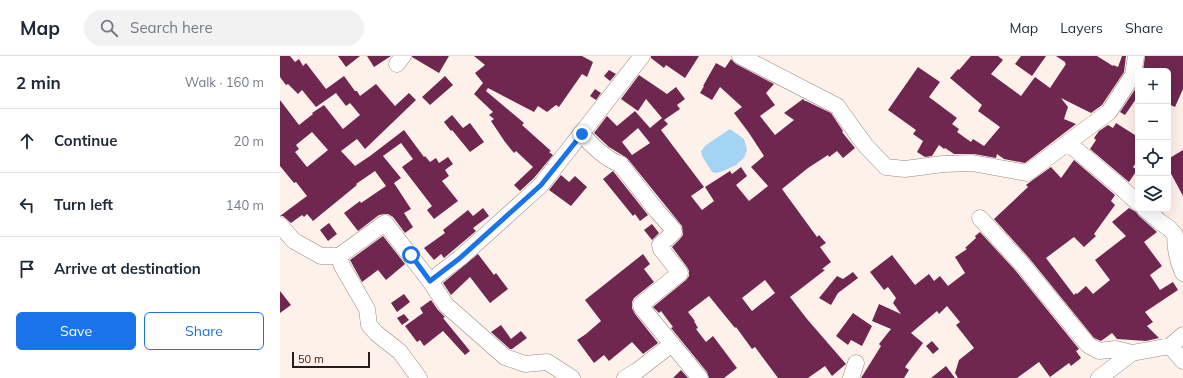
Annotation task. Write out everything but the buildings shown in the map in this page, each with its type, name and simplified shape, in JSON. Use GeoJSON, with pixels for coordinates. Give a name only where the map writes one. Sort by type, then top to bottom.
{"type":"FeatureCollection","features":[{"type":"Feature","properties":{"kind":"street"},"geometry":{"type":"LineString","coordinates":[[430,281],[460,258],[541,185],[642,56]]}},
{"type":"Feature","properties":{"kind":"street"},"geometry":{"type":"LineString","coordinates":[[740,56],[837,106],[865,145],[886,167],[905,169],[943,164],[972,163],[1027,173],[1109,112],[1133,75],[1136,56]]}},
{"type":"Feature","properties":{"kind":"street"},"geometry":{"type":"LineString","coordinates":[[582,134],[613,162],[620,164],[673,229],[674,232],[672,235],[660,245],[661,249],[680,273],[641,305],[700,378]]}},
{"type":"Feature","properties":{"kind":"street"},"geometry":{"type":"LineString","coordinates":[[1068,143],[1135,199]]}},
{"type":"Feature","properties":{"kind":"street"},"geometry":{"type":"LineString","coordinates":[[1148,212],[1176,235],[1175,249],[1183,273]]}},
{"type":"Feature","properties":{"kind":"street"},"geometry":{"type":"LineString","coordinates":[[980,218],[1022,264],[1088,345],[1099,351],[1116,349],[1132,353],[1170,346],[1183,336]]}},
{"type":"Feature","properties":{"kind":"street"},"geometry":{"type":"LineString","coordinates":[[280,225],[294,242],[321,256],[339,256],[385,223],[430,281],[446,305],[505,357],[524,364],[547,362],[572,378]]}},
{"type":"Feature","properties":{"kind":"street"},"geometry":{"type":"LineString","coordinates":[[339,256],[342,266],[367,309],[369,325],[376,333],[400,352],[419,378]]}},
{"type":"Feature","properties":{"kind":"street"},"geometry":{"type":"LineString","coordinates":[[625,378],[637,371],[672,344]]}},
{"type":"Feature","properties":{"kind":"street"},"geometry":{"type":"LineString","coordinates":[[1170,346],[1183,361]]}},
{"type":"Feature","properties":{"kind":"street"},"geometry":{"type":"LineString","coordinates":[[1099,378],[1132,353]]}},
{"type":"Feature","properties":{"kind":"water"},"geometry":{"type":"Polygon","coordinates":[[[730,129],[744,139],[747,150],[744,158],[736,165],[723,171],[717,173],[712,172],[702,156],[701,151],[706,145],[730,129]]]}},
{"type":"Feature","properties":{"kind":"route"},"geometry":{"type":"LineString","coordinates":[[411,255],[430,281],[460,258],[541,185],[582,134]]}}]}
